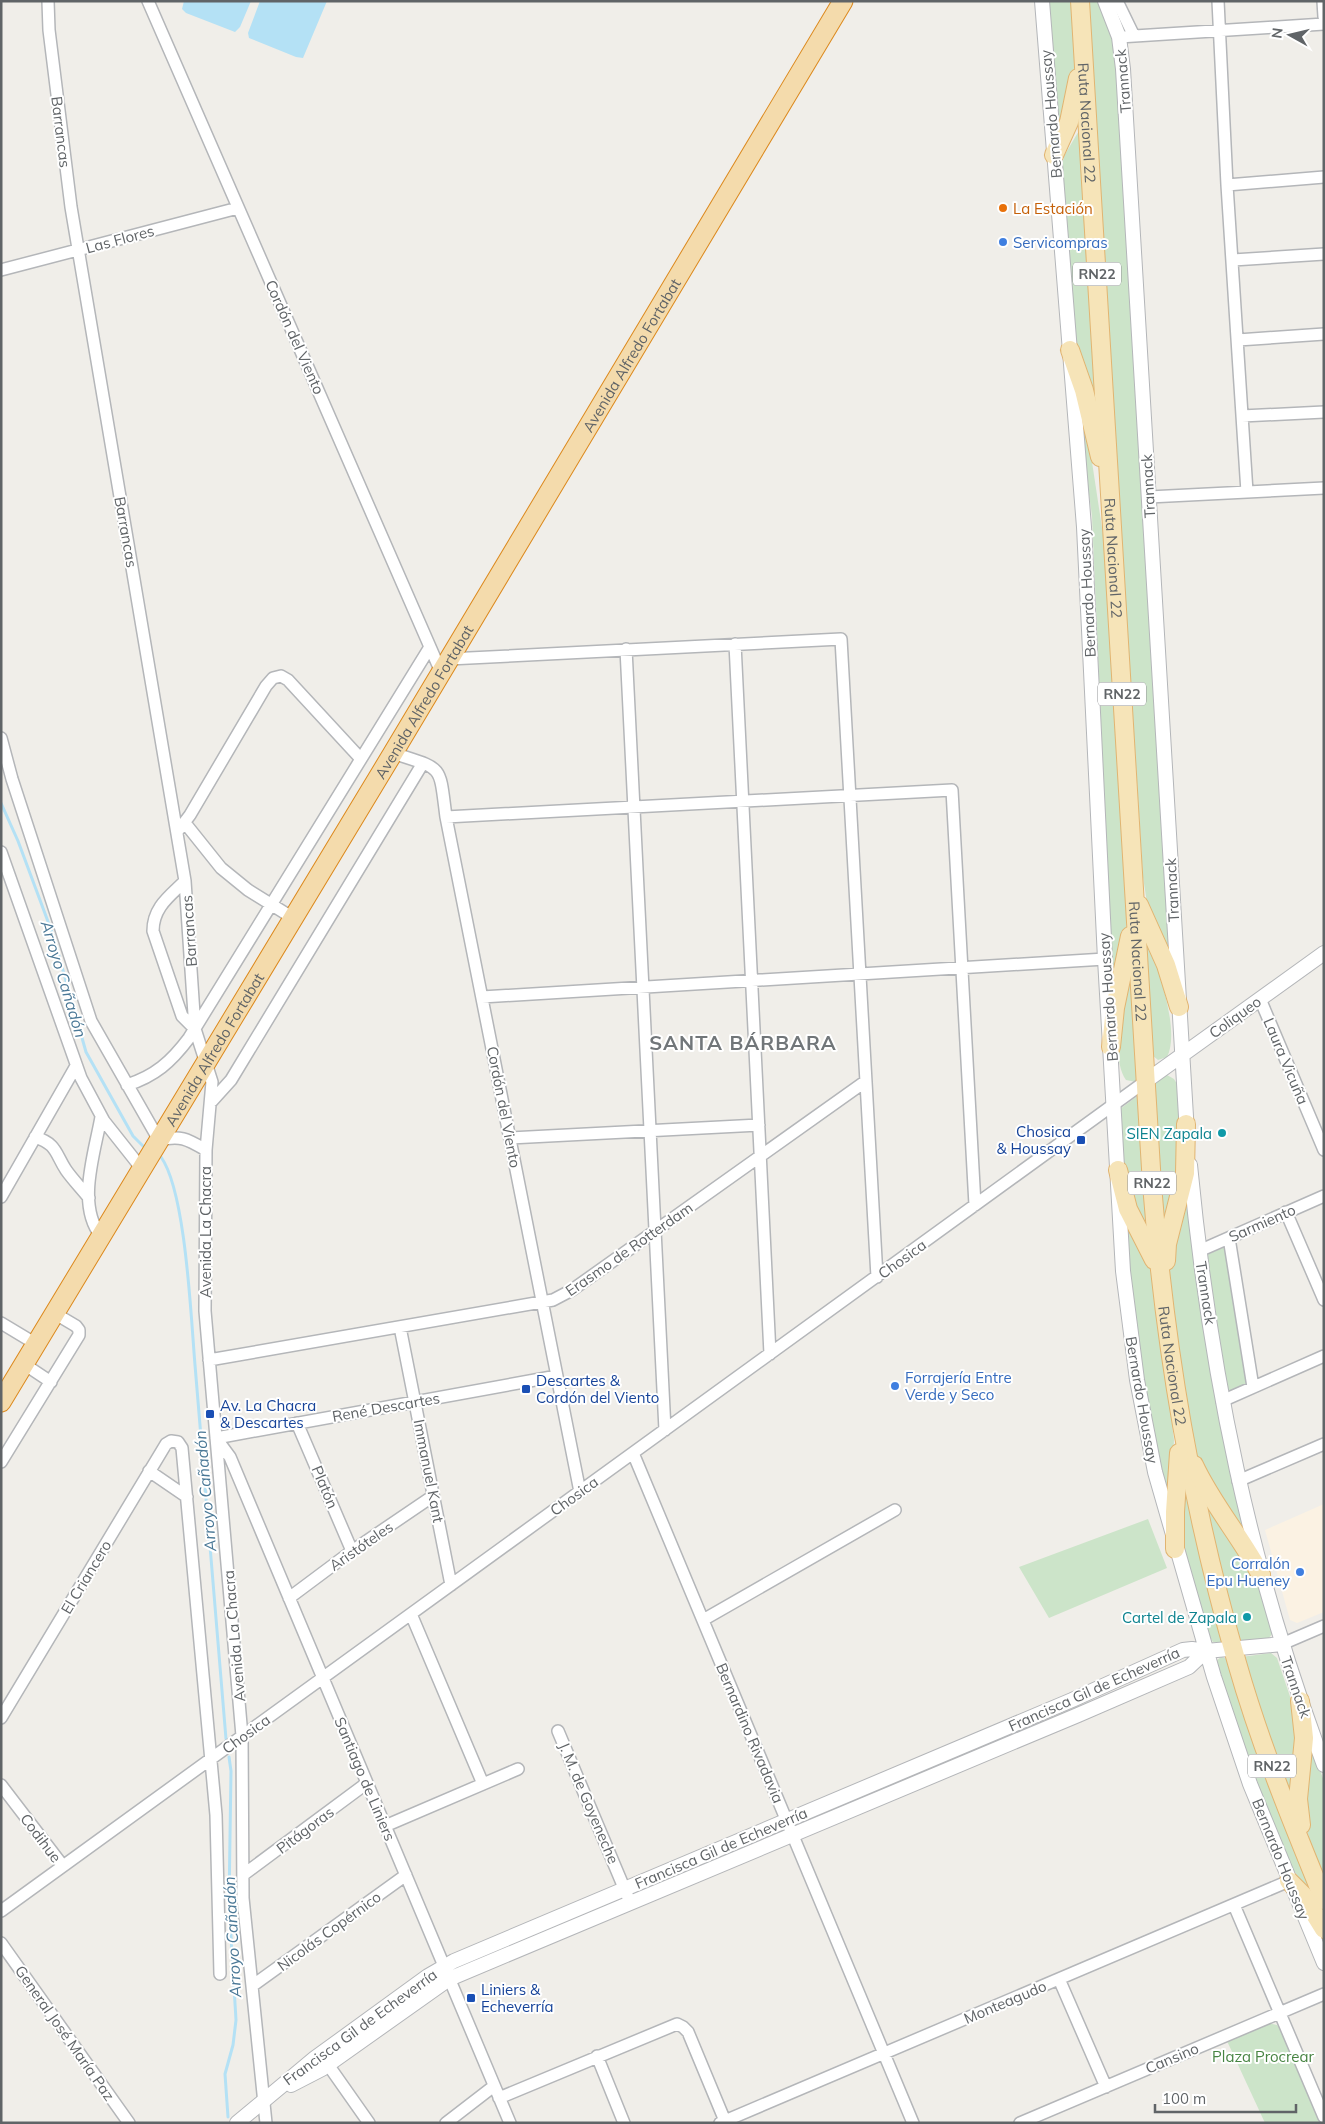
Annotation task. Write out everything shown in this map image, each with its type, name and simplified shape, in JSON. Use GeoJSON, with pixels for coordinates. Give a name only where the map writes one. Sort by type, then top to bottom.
{"type":"FeatureCollection","features":[{"type":"Feature","properties":{"kind":"highway","name":"Avenida Alfredo Fortabat"},"geometry":{"type":"LineString","coordinates":[[1,1402],[393,753],[842,1]]}},
{"type":"Feature","properties":{"kind":"main road","name":"Ruta Nacional 22"},"geometry":{"type":"LineString","coordinates":[[1080,1],[1146,1082],[1164,1316],[1183,1440],[1200,1520],[1233,1649],[1268,1755],[1324,1900]]}},
{"type":"Feature","properties":{"kind":"main road"},"geometry":{"type":"LineString","coordinates":[[1054,155],[1074,103],[1083,38]]}},
{"type":"Feature","properties":{"kind":"main road"},"geometry":{"type":"LineString","coordinates":[[1070,350],[1089,408],[1112,511]]}},
{"type":"Feature","properties":{"kind":"main road"},"geometry":{"type":"LineString","coordinates":[[1134,885],[1166,965],[1178,1007]]}},
{"type":"Feature","properties":{"kind":"main road"},"geometry":{"type":"LineString","coordinates":[[1110,1047],[1115,1008],[1129,944],[1134,885]]}},
{"type":"Feature","properties":{"kind":"main road"},"geometry":{"type":"LineString","coordinates":[[1164,1316],[1167,1249],[1185,1173],[1186,1124]]}},
{"type":"Feature","properties":{"kind":"main road"},"geometry":{"type":"LineString","coordinates":[[1118,1170],[1124,1199],[1149,1248],[1161,1284]]}},
{"type":"Feature","properties":{"kind":"main road"},"geometry":{"type":"LineString","coordinates":[[1175,1549],[1179,1450],[1176,1402]]}},
{"type":"Feature","properties":{"kind":"main road"},"geometry":{"type":"LineString","coordinates":[[1183,1440],[1205,1487],[1244,1545],[1261,1575]]}},
{"type":"Feature","properties":{"kind":"main road"},"geometry":{"type":"LineString","coordinates":[[1300,1701],[1304,1748],[1299,1812],[1316,1881]]}},
{"type":"Feature","properties":{"kind":"main road"},"geometry":{"type":"LineString","coordinates":[[1289,1881],[1303,1896],[1324,1929]]}},
{"type":"Feature","properties":{"kind":"street","name":"Barrancas"},"geometry":{"type":"LineString","coordinates":[[48,1],[49,30],[68,184],[185,881],[195,1029],[207,1060]]}},
{"type":"Feature","properties":{"kind":"street","name":"Cordón del Viento"},"geometry":{"type":"LineString","coordinates":[[148,1],[430,647],[445,665]]}},
{"type":"Feature","properties":{"kind":"street","name":"Bernardo Houssay"},"geometry":{"type":"LineString","coordinates":[[1042,1],[1084,527],[1105,959],[1115,1104],[1123,1271],[1137,1380],[1151,1456],[1175,1549],[1206,1651],[1244,1766],[1324,1964]]}},
{"type":"Feature","properties":{"kind":"street","name":"Trannack"},"geometry":{"type":"LineString","coordinates":[[1105,1],[1119,37],[1123,69],[1181,1056],[1199,1251],[1222,1401],[1238,1481],[1261,1575],[1300,1701],[1324,1764]]}},
{"type":"Feature","properties":{"kind":"street"},"geometry":{"type":"LineString","coordinates":[[1117,1],[1134,36]]}},
{"type":"Feature","properties":{"kind":"street"},"geometry":{"type":"LineString","coordinates":[[1218,1],[1227,185],[1247,492]]}},
{"type":"Feature","properties":{"kind":"street"},"geometry":{"type":"LineString","coordinates":[[1322,1],[1324,18]]}},
{"type":"Feature","properties":{"kind":"street"},"geometry":{"type":"LineString","coordinates":[[1119,37],[1324,24]]}},
{"type":"Feature","properties":{"kind":"street"},"geometry":{"type":"LineString","coordinates":[[1227,185],[1324,177]]}},
{"type":"Feature","properties":{"kind":"street","name":"Las Flores"},"geometry":{"type":"LineString","coordinates":[[1,270],[238,208]]}},
{"type":"Feature","properties":{"kind":"street"},"geometry":{"type":"LineString","coordinates":[[1233,260],[1324,254]]}},
{"type":"Feature","properties":{"kind":"street"},"geometry":{"type":"LineString","coordinates":[[1238,340],[1324,334]]}},
{"type":"Feature","properties":{"kind":"street"},"geometry":{"type":"LineString","coordinates":[[1242,416],[1324,412]]}},
{"type":"Feature","properties":{"kind":"street"},"geometry":{"type":"LineString","coordinates":[[1149,497],[1324,488]]}},
{"type":"Feature","properties":{"kind":"street"},"geometry":{"type":"LineString","coordinates":[[445,665],[626,649],[841,639],[877,1276]]}},
{"type":"Feature","properties":{"kind":"street"},"geometry":{"type":"LineString","coordinates":[[735,644],[770,1354]]}},
{"type":"Feature","properties":{"kind":"street"},"geometry":{"type":"LineString","coordinates":[[127,1085],[144,1080],[164,1067],[195,1029],[430,647]]}},
{"type":"Feature","properties":{"kind":"street"},"geometry":{"type":"LineString","coordinates":[[626,649],[665,1430]]}},
{"type":"Feature","properties":{"kind":"street"},"geometry":{"type":"LineString","coordinates":[[177,832],[185,823],[266,686],[274,678],[281,676],[288,680],[361,759]]}},
{"type":"Feature","properties":{"kind":"street"},"geometry":{"type":"LineString","coordinates":[[1,738],[12,779],[91,1021],[159,1140],[174,1136],[187,1139],[206,1150]]}},
{"type":"Feature","properties":{"kind":"street","name":"Cordón del Viento"},"geometry":{"type":"LineString","coordinates":[[393,753],[434,767],[440,774],[446,817],[580,1492]]}},
{"type":"Feature","properties":{"kind":"street"},"geometry":{"type":"LineString","coordinates":[[212,1101],[231,1080],[423,763]]}},
{"type":"Feature","properties":{"kind":"street"},"geometry":{"type":"LineString","coordinates":[[446,817],[952,790],[976,1205]]}},
{"type":"Feature","properties":{"kind":"street"},"geometry":{"type":"LineString","coordinates":[[185,823],[221,868],[248,890],[293,918]]}},
{"type":"Feature","properties":{"kind":"street"},"geometry":{"type":"LineString","coordinates":[[1,852],[76,1066],[101,1117],[142,1169]]}},
{"type":"Feature","properties":{"kind":"street"},"geometry":{"type":"LineString","coordinates":[[185,881],[158,908],[153,920],[153,930],[182,1016],[195,1029]]}},
{"type":"Feature","properties":{"kind":"street","name":"Coliqueo"},"geometry":{"type":"LineString","coordinates":[[1146,1082],[1324,953]]}},
{"type":"Feature","properties":{"kind":"street"},"geometry":{"type":"LineString","coordinates":[[482,997],[1105,959]]}},
{"type":"Feature","properties":{"kind":"street","name":"Laura Vicuña"},"geometry":{"type":"LineString","coordinates":[[1260,999],[1324,1150]]}},
{"type":"Feature","properties":{"kind":"street","name":"Avenida La Chacra"},"geometry":{"type":"LineString","coordinates":[[207,1060],[212,1082],[212,1101],[206,1150],[204,1275],[209,1360],[242,1736],[243,1874],[266,2123]]}},
{"type":"Feature","properties":{"kind":"street"},"geometry":{"type":"LineString","coordinates":[[1,1197],[76,1066]]}},
{"type":"Feature","properties":{"kind":"street","name":"Erasmo de Rotterdam"},"geometry":{"type":"LineString","coordinates":[[209,1360],[542,1303],[572,1290],[866,1081]]}},
{"type":"Feature","properties":{"kind":"street","name":"Chosica"},"geometry":{"type":"LineString","coordinates":[[1,1911],[1146,1082]]}},
{"type":"Feature","properties":{"kind":"street"},"geometry":{"type":"LineString","coordinates":[[101,1117],[89,1198],[94,1228],[101,1236]]}},
{"type":"Feature","properties":{"kind":"street"},"geometry":{"type":"LineString","coordinates":[[510,1138],[759,1125]]}},
{"type":"Feature","properties":{"kind":"street"},"geometry":{"type":"LineString","coordinates":[[35,1137],[48,1141],[54,1147],[66,1171],[89,1198]]}},
{"type":"Feature","properties":{"kind":"street","name":"Sarmiento"},"geometry":{"type":"LineString","coordinates":[[1199,1251],[1324,1196]]}},
{"type":"Feature","properties":{"kind":"street"},"geometry":{"type":"LineString","coordinates":[[1286,1212],[1324,1300]]}},
{"type":"Feature","properties":{"kind":"street","name":"Trannack"},"geometry":{"type":"LineString","coordinates":[[1229,1238],[1253,1387]]}},
{"type":"Feature","properties":{"kind":"street"},"geometry":{"type":"LineString","coordinates":[[1,1462],[76,1342],[79,1330],[76,1326],[54,1313]]}},
{"type":"Feature","properties":{"kind":"street"},"geometry":{"type":"LineString","coordinates":[[1,1323],[36,1344]]}},
{"type":"Feature","properties":{"kind":"street","name":"Immanuel Kant"},"geometry":{"type":"LineString","coordinates":[[400,1327],[451,1585]]}},
{"type":"Feature","properties":{"kind":"street"},"geometry":{"type":"LineString","coordinates":[[1222,1401],[1324,1356]]}},
{"type":"Feature","properties":{"kind":"street"},"geometry":{"type":"LineString","coordinates":[[24,1364],[51,1382]]}},
{"type":"Feature","properties":{"kind":"street","name":"René Descartes"},"geometry":{"type":"LineString","coordinates":[[216,1438],[557,1376]]}},
{"type":"Feature","properties":{"kind":"street","name":"Platón"},"geometry":{"type":"LineString","coordinates":[[297,1423],[352,1551]]}},
{"type":"Feature","properties":{"kind":"street","name":"Santiago de Liniers"},"geometry":{"type":"LineString","coordinates":[[216,1438],[230,1457],[510,2123]]}},
{"type":"Feature","properties":{"kind":"street","name":"El Criancero"},"geometry":{"type":"LineString","coordinates":[[1,1718],[149,1471],[166,1444],[175,1441],[182,1448],[187,1497]]}},
{"type":"Feature","properties":{"kind":"street"},"geometry":{"type":"LineString","coordinates":[[1238,1481],[1324,1444]]}},
{"type":"Feature","properties":{"kind":"street","name":"Bernardino Rivadavia"},"geometry":{"type":"LineString","coordinates":[[633,1453],[914,2123]]}},
{"type":"Feature","properties":{"kind":"street"},"geometry":{"type":"LineString","coordinates":[[149,1471],[187,1497],[216,1815],[220,1974]]}},
{"type":"Feature","properties":{"kind":"street","name":"Aristóteles"},"geometry":{"type":"LineString","coordinates":[[290,1598],[352,1551],[433,1496]]}},
{"type":"Feature","properties":{"kind":"street"},"geometry":{"type":"LineString","coordinates":[[703,1620],[895,1510]]}},
{"type":"Feature","properties":{"kind":"street"},"geometry":{"type":"LineString","coordinates":[[411,1614],[483,1784]]}},
{"type":"Feature","properties":{"kind":"street"},"geometry":{"type":"LineString","coordinates":[[1282,1644],[1324,1626]]}},
{"type":"Feature","properties":{"kind":"street","name":"Francisca Gil de Echeverría"},"geometry":{"type":"LineString","coordinates":[[237,2123],[264,2100],[447,1972],[625,1889],[1072,1700],[1183,1650],[1192,1648],[1206,1651],[1282,1644]]}},
{"type":"Feature","properties":{"kind":"street","name":"Francisca Gil de Echeverría"},"geometry":{"type":"LineString","coordinates":[[447,1972],[630,1902],[1078,1715],[1188,1666],[1206,1651]]}},
{"type":"Feature","properties":{"kind":"street"},"geometry":{"type":"LineString","coordinates":[[1072,1700],[1078,1715]]}},
{"type":"Feature","properties":{"kind":"street","name":"J. M. de Goyeneche"},"geometry":{"type":"LineString","coordinates":[[558,1731],[630,1902]]}},
{"type":"Feature","properties":{"kind":"street"},"geometry":{"type":"LineString","coordinates":[[385,1826],[518,1768]]}},
{"type":"Feature","properties":{"kind":"street","name":"Pitágoras"},"geometry":{"type":"LineString","coordinates":[[243,1874],[367,1783]]}},
{"type":"Feature","properties":{"kind":"street","name":"Codihue"},"geometry":{"type":"LineString","coordinates":[[1,1785],[63,1866]]}},
{"type":"Feature","properties":{"kind":"street","name":"Nicolás Copérnico"},"geometry":{"type":"LineString","coordinates":[[252,1986],[406,1876]]}},
{"type":"Feature","properties":{"kind":"street","name":"Monteagudo"},"geometry":{"type":"LineString","coordinates":[[723,2122],[1289,1881]]}},
{"type":"Feature","properties":{"kind":"street"},"geometry":{"type":"LineString","coordinates":[[1234,1904],[1324,2116]]}},
{"type":"Feature","properties":{"kind":"street","name":"General José María Paz"},"geometry":{"type":"LineString","coordinates":[[1,1943],[129,2123]]}},
{"type":"Feature","properties":{"kind":"street"},"geometry":{"type":"LineString","coordinates":[[1059,1979],[1106,2086]]}},
{"type":"Feature","properties":{"kind":"street","name":"Cansino"},"geometry":{"type":"LineString","coordinates":[[1020,2123],[1324,1994]]}},
{"type":"Feature","properties":{"kind":"street"},"geometry":{"type":"LineString","coordinates":[[499,2098],[669,2026],[680,2025],[688,2032],[723,2122]]}},
{"type":"Feature","properties":{"kind":"street"},"geometry":{"type":"LineString","coordinates":[[597,2056],[624,2123]]}},
{"type":"Feature","properties":{"kind":"street"},"geometry":{"type":"LineString","coordinates":[[324,2059],[369,2123]]}},
{"type":"Feature","properties":{"kind":"street"},"geometry":{"type":"LineString","coordinates":[[446,2123],[494,2086]]}},
{"type":"Feature","properties":{"kind":"shaded area","name":"Corralón Epu Hueney"},"geometry":{"type":"Polygon","coordinates":[[[1324,1504],[1324,1612],[1297,1623],[1290,1620],[1265,1530],[1324,1504]]]}},
{"type":"Feature","properties":{"kind":"green space"},"geometry":{"type":"Polygon","coordinates":[[[1046,1],[1075,1],[1074,79],[1058,137],[1046,1]]]}},
{"type":"Feature","properties":{"kind":"green space"},"geometry":{"type":"Polygon","coordinates":[[[1088,1],[1101,1],[1114,38],[1171,956],[1147,903],[1143,877],[1088,1]]]}},
{"type":"Feature","properties":{"kind":"green space"},"geometry":{"type":"Polygon","coordinates":[[[1083,124],[1101,444],[1074,332],[1061,169],[1064,156],[1083,124]]]}},
{"type":"Feature","properties":{"kind":"green space"},"geometry":{"type":"Polygon","coordinates":[[[1082,396],[1104,541],[1127,907],[1126,936],[1113,997],[1092,516],[1082,443],[1082,396]]]}},
{"type":"Feature","properties":{"kind":"green space"},"geometry":{"type":"Polygon","coordinates":[[[1142,925],[1159,972],[1169,1010],[1171,1044],[1167,1057],[1158,1060],[1152,1055],[1142,925]]]}},
{"type":"Feature","properties":{"kind":"green space"},"geometry":{"type":"Polygon","coordinates":[[[1132,946],[1140,1077],[1136,1082],[1126,1080],[1121,1068],[1118,1052],[1120,1015],[1132,946]]]}},
{"type":"Feature","properties":{"kind":"green space"},"geometry":{"type":"Polygon","coordinates":[[[1167,1075],[1174,1079],[1177,1084],[1182,1153],[1163,1252],[1154,1083],[1167,1075]]]}},
{"type":"Feature","properties":{"kind":"green space"},"geometry":{"type":"Polygon","coordinates":[[[1140,1094],[1153,1251],[1124,1181],[1120,1109],[1140,1094]]]}},
{"type":"Feature","properties":{"kind":"green space"},"geometry":{"type":"Polygon","coordinates":[[[1188,1178],[1219,1407],[1248,1543],[1207,1483],[1192,1446],[1170,1284],[1170,1252],[1188,1178]]]}},
{"type":"Feature","properties":{"kind":"green space"},"geometry":{"type":"Polygon","coordinates":[[[1125,1210],[1152,1265],[1174,1440],[1170,1513],[1150,1427],[1130,1283],[1125,1210]]]}},
{"type":"Feature","properties":{"kind":"green space"},"geometry":{"type":"Polygon","coordinates":[[[1224,1247],[1247,1384],[1228,1393],[1207,1255],[1224,1247]]]}},
{"type":"Feature","properties":{"kind":"green space"},"geometry":{"type":"Polygon","coordinates":[[[1182,1464],[1224,1642],[1213,1642],[1210,1637],[1180,1535],[1182,1464]]]}},
{"type":"Feature","properties":{"kind":"green space"},"geometry":{"type":"Polygon","coordinates":[[[1202,1490],[1257,1575],[1273,1633],[1268,1639],[1242,1642],[1236,1639],[1202,1490]]]}},
{"type":"Feature","properties":{"kind":"green space"},"geometry":{"type":"Polygon","coordinates":[[[1148,1519],[1167,1568],[1049,1618],[1019,1567],[1148,1519]]]}},
{"type":"Feature","properties":{"kind":"green space"},"geometry":{"type":"Polygon","coordinates":[[[1271,1653],[1277,1658],[1298,1720],[1295,1812],[1241,1657],[1271,1653]]]}},
{"type":"Feature","properties":{"kind":"green space"},"geometry":{"type":"Polygon","coordinates":[[[1221,1657],[1228,1659],[1258,1745],[1324,1914],[1290,1865],[1247,1763],[1216,1661],[1221,1657]]]}},
{"type":"Feature","properties":{"kind":"green space"},"geometry":{"type":"Polygon","coordinates":[[[1308,1738],[1324,1781],[1324,1878],[1310,1842],[1304,1817],[1308,1738]]]}},
{"type":"Feature","properties":{"kind":"green space","name":"Plaza Procrear"},"geometry":{"type":"Polygon","coordinates":[[[1268,2023],[1277,2025],[1281,2030],[1320,2123],[1265,2123],[1227,2041],[1268,2023]]]}},
{"type":"Feature","properties":{"kind":"water"},"geometry":{"type":"Polygon","coordinates":[[[184,1],[251,1],[240,27],[235,32],[186,13],[182,9],[184,1]]]}},
{"type":"Feature","properties":{"kind":"water"},"geometry":{"type":"Polygon","coordinates":[[[260,1],[327,1],[303,58],[249,38],[248,33],[260,1]]]}},
{"type":"Feature","properties":{"kind":"waterway","name":"Arroyo Cañadón"},"geometry":{"type":"LineString","coordinates":[[1,803],[18,841],[53,935],[86,1052],[133,1136],[143,1146]]}},
{"type":"Feature","properties":{"kind":"waterway","name":"Arroyo Cañadón"},"geometry":{"type":"LineString","coordinates":[[161,1157],[169,1174],[176,1198],[186,1257],[226,1739]]}},
{"type":"Feature","properties":{"kind":"waterway","name":"Arroyo Cañadón"},"geometry":{"type":"LineString","coordinates":[[228,2117],[225,2074],[233,2045],[236,2020],[229,1903],[231,1771],[229,1757]]}},
{"type":"Feature","properties":{"kind":"place","name":"La Estación"},"geometry":{"type":"Point","coordinates":[1003,208]}},
{"type":"Feature","properties":{"kind":"place","name":"Servicompras"},"geometry":{"type":"Point","coordinates":[1003,242]}},
{"type":"Feature","properties":{"kind":"place","name":"SIEN Zapala"},"geometry":{"type":"Point","coordinates":[1222,1133]}},
{"type":"Feature","properties":{"kind":"place","name":"Chosica & Houssay"},"geometry":{"type":"Point","coordinates":[1081,1140]}},
{"type":"Feature","properties":{"kind":"place","name":"Forrajería Entre Verde y Seco"},"geometry":{"type":"Point","coordinates":[895,1386]}},
{"type":"Feature","properties":{"kind":"place","name":"Descartes & Cordón del Viento"},"geometry":{"type":"Point","coordinates":[526,1389]}},
{"type":"Feature","properties":{"kind":"place","name":"Av. La Chacra & Descartes"},"geometry":{"type":"Point","coordinates":[210,1414]}},
{"type":"Feature","properties":{"kind":"place","name":"Corralón Epu Hueney"},"geometry":{"type":"Point","coordinates":[1300,1572]}},
{"type":"Feature","properties":{"kind":"place","name":"Cartel de Zapala"},"geometry":{"type":"Point","coordinates":[1247,1617]}},
{"type":"Feature","properties":{"kind":"place","name":"Liniers & Echeverría"},"geometry":{"type":"Point","coordinates":[471,1998]}},
{"type":"Feature","properties":{"kind":"district","name":"SANTA BÁRBARA"},"geometry":{"type":"Point","coordinates":[743,1042]}}]}
